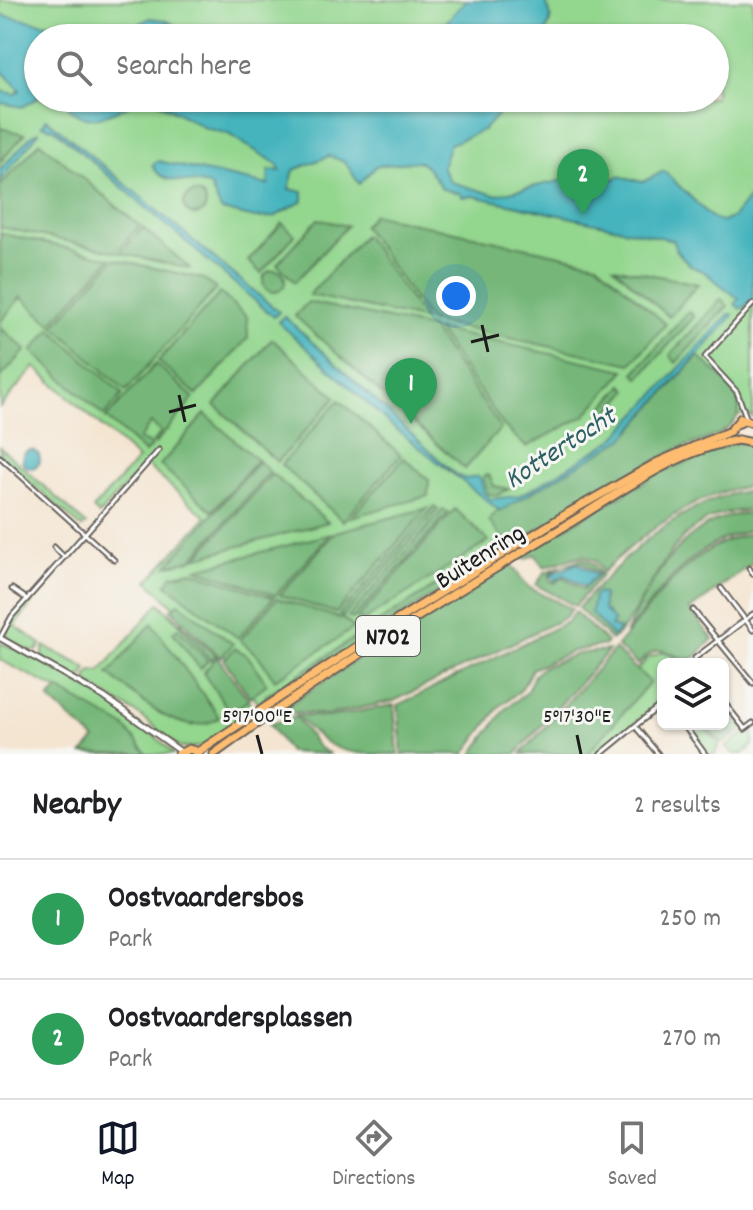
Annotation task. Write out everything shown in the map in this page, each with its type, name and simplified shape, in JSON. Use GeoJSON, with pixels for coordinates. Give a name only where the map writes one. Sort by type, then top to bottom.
{"type":"FeatureCollection","features":[{"type":"Feature","properties":{"kind":"highway","name":"Buitenring"},"geometry":{"type":"LineString","coordinates":[[198,753],[397,620],[568,513],[634,474],[743,422]]}},
{"type":"Feature","properties":{"kind":"highway"},"geometry":{"type":"LineString","coordinates":[[743,422],[738,440],[753,443]]}},
{"type":"Feature","properties":{"kind":"highway","name":"Buitenring"},"geometry":{"type":"LineString","coordinates":[[214,754],[395,631],[595,508],[663,469],[738,440]]}},
{"type":"Feature","properties":{"kind":"highway","name":"N702"},"geometry":{"type":"LineString","coordinates":[[180,753],[198,753]]}},
{"type":"Feature","properties":{"kind":"street"},"geometry":{"type":"LineString","coordinates":[[743,422],[733,386],[705,357],[753,304]]}},
{"type":"Feature","properties":{"kind":"street"},"geometry":{"type":"LineString","coordinates":[[159,450],[27,599],[0,638],[104,697],[180,753]]}},
{"type":"Feature","properties":{"kind":"street"},"geometry":{"type":"LineString","coordinates":[[0,457],[114,560]]}},
{"type":"Feature","properties":{"kind":"street"},"geometry":{"type":"LineString","coordinates":[[54,547],[64,557]]}},
{"type":"Feature","properties":{"kind":"street"},"geometry":{"type":"LineString","coordinates":[[749,568],[753,574]]}},
{"type":"Feature","properties":{"kind":"street"},"geometry":{"type":"LineString","coordinates":[[721,588],[753,630]]}},
{"type":"Feature","properties":{"kind":"street"},"geometry":{"type":"LineString","coordinates":[[12,589],[27,599]]}},
{"type":"Feature","properties":{"kind":"street"},"geometry":{"type":"LineString","coordinates":[[693,610],[753,683]]}},
{"type":"Feature","properties":{"kind":"street"},"geometry":{"type":"LineString","coordinates":[[695,658],[753,614]]}},
{"type":"Feature","properties":{"kind":"street"},"geometry":{"type":"LineString","coordinates":[[601,754],[657,708]]}},
{"type":"Feature","properties":{"kind":"street"},"geometry":{"type":"LineString","coordinates":[[729,709],[745,729],[753,723]]}},
{"type":"Feature","properties":{"kind":"street"},"geometry":{"type":"LineString","coordinates":[[634,725],[658,754]]}},
{"type":"Feature","properties":{"kind":"street"},"geometry":{"type":"LineString","coordinates":[[687,730],[705,754]]}},
{"type":"Feature","properties":{"kind":"street"},"geometry":{"type":"LineString","coordinates":[[608,747],[614,754]]}},
{"type":"Feature","properties":{"kind":"green space"},"geometry":{"type":"Polygon","coordinates":[[[0,0],[753,0],[753,418],[746,413],[677,437],[552,509],[260,705],[225,657],[148,581],[206,517],[146,465],[149,460],[99,515],[93,509],[138,459],[35,367],[0,407],[0,0]]]}},
{"type":"Feature","properties":{"kind":"green space"},"geometry":{"type":"Polygon","coordinates":[[[0,128],[25,134],[0,162],[0,128]]]}},
{"type":"Feature","properties":{"kind":"green space"},"geometry":{"type":"Polygon","coordinates":[[[40,142],[140,226],[116,252],[0,227],[0,186],[40,142]]]}},
{"type":"Feature","properties":{"kind":"green space"},"geometry":{"type":"Polygon","coordinates":[[[195,193],[206,204],[195,215],[184,204],[195,193]]]}},
{"type":"Feature","properties":{"kind":"green space"},"geometry":{"type":"Polygon","coordinates":[[[373,214],[597,263],[666,324],[631,364],[430,321],[363,226],[373,214]]]}},
{"type":"Feature","properties":{"kind":"green space"},"geometry":{"type":"Polygon","coordinates":[[[318,219],[347,226],[295,282],[277,264],[318,219]]]}},
{"type":"Feature","properties":{"kind":"green space"},"geometry":{"type":"Polygon","coordinates":[[[282,223],[295,235],[261,273],[248,261],[282,223]]]}},
{"type":"Feature","properties":{"kind":"green space"},"geometry":{"type":"Polygon","coordinates":[[[143,228],[191,269],[120,253],[143,228]]]}},
{"type":"Feature","properties":{"kind":"green space"},"geometry":{"type":"Polygon","coordinates":[[[0,233],[111,258],[51,324],[21,297],[0,322],[0,233]]]}},
{"type":"Feature","properties":{"kind":"green space"},"geometry":{"type":"Polygon","coordinates":[[[364,235],[368,240],[425,320],[309,295],[364,235]]]}},
{"type":"Feature","properties":{"kind":"green space"},"geometry":{"type":"Polygon","coordinates":[[[114,259],[204,279],[216,289],[126,391],[54,326],[114,259]]]}},
{"type":"Feature","properties":{"kind":"green space"},"geometry":{"type":"Polygon","coordinates":[[[614,267],[698,284],[669,317],[614,267]]]}},
{"type":"Feature","properties":{"kind":"green space"},"geometry":{"type":"Polygon","coordinates":[[[274,270],[282,273],[285,281],[282,289],[274,292],[266,289],[263,281],[266,273],[274,270]]]}},
{"type":"Feature","properties":{"kind":"green space"},"geometry":{"type":"Polygon","coordinates":[[[220,293],[247,317],[248,338],[197,395],[158,361],[220,293]]]}},
{"type":"Feature","properties":{"kind":"green space"},"geometry":{"type":"Polygon","coordinates":[[[721,299],[728,306],[676,363],[670,355],[721,299]]]}},
{"type":"Feature","properties":{"kind":"green space"},"geometry":{"type":"Polygon","coordinates":[[[308,302],[431,328],[501,428],[465,469],[295,316],[308,302]]]}},
{"type":"Feature","properties":{"kind":"green space"},"geometry":{"type":"Polygon","coordinates":[[[689,311],[694,317],[639,378],[634,373],[689,311]]]}},
{"type":"Feature","properties":{"kind":"green space"},"geometry":{"type":"Polygon","coordinates":[[[0,327],[26,350],[0,378],[0,327]]]}},
{"type":"Feature","properties":{"kind":"green space"},"geometry":{"type":"Polygon","coordinates":[[[51,329],[123,394],[104,416],[32,351],[51,329]]]}},
{"type":"Feature","properties":{"kind":"green space"},"geometry":{"type":"Polygon","coordinates":[[[436,329],[625,370],[585,416],[526,447],[504,426],[436,329]]]}},
{"type":"Feature","properties":{"kind":"green space"},"geometry":{"type":"Polygon","coordinates":[[[272,339],[336,397],[277,462],[215,405],[272,339]]]}},
{"type":"Feature","properties":{"kind":"green space"},"geometry":{"type":"Polygon","coordinates":[[[698,356],[726,381],[737,397],[738,414],[734,422],[712,437],[676,450],[633,472],[509,547],[489,521],[497,511],[624,438],[698,356]]]}},
{"type":"Feature","properties":{"kind":"green space"},"geometry":{"type":"Polygon","coordinates":[[[156,364],[194,398],[155,444],[153,442],[161,432],[151,423],[139,439],[152,445],[145,453],[106,418],[156,364]]]}},
{"type":"Feature","properties":{"kind":"green space"},"geometry":{"type":"Polygon","coordinates":[[[623,385],[628,390],[610,411],[615,421],[608,424],[602,409],[623,385]]]}},
{"type":"Feature","properties":{"kind":"green space"},"geometry":{"type":"Polygon","coordinates":[[[339,400],[401,455],[343,521],[281,465],[339,400]]]}},
{"type":"Feature","properties":{"kind":"green space"},"geometry":{"type":"Polygon","coordinates":[[[205,414],[257,460],[212,511],[160,465],[205,414]]]}},
{"type":"Feature","properties":{"kind":"green space"},"geometry":{"type":"Polygon","coordinates":[[[733,434],[734,438],[668,464],[263,715],[260,712],[630,479],[680,453],[733,434]]]}},
{"type":"Feature","properties":{"kind":"green space"},"geometry":{"type":"Polygon","coordinates":[[[736,442],[753,445],[753,486],[711,496],[691,506],[653,529],[603,572],[596,561],[583,555],[544,567],[535,554],[526,559],[521,554],[663,471],[736,442]]]}},
{"type":"Feature","properties":{"kind":"green space"},"geometry":{"type":"Polygon","coordinates":[[[0,447],[86,524],[82,528],[0,456],[0,447]]]}},
{"type":"Feature","properties":{"kind":"green space"},"geometry":{"type":"Polygon","coordinates":[[[404,458],[429,480],[428,496],[351,517],[404,458]]]}},
{"type":"Feature","properties":{"kind":"green space"},"geometry":{"type":"Polygon","coordinates":[[[259,461],[270,472],[191,560],[167,566],[259,461]]]}},
{"type":"Feature","properties":{"kind":"green space"},"geometry":{"type":"Polygon","coordinates":[[[272,474],[328,522],[196,558],[272,474]]]}},
{"type":"Feature","properties":{"kind":"green space"},"geometry":{"type":"Polygon","coordinates":[[[489,475],[494,486],[509,489],[498,495],[488,494],[483,476],[489,475]]]}},
{"type":"Feature","properties":{"kind":"green space"},"geometry":{"type":"Polygon","coordinates":[[[753,490],[753,510],[725,514],[702,523],[684,537],[618,635],[611,640],[578,608],[635,550],[678,518],[701,505],[753,490]]]}},
{"type":"Feature","properties":{"kind":"green space"},"geometry":{"type":"Polygon","coordinates":[[[434,507],[438,510],[343,617],[339,615],[434,507]]]}},
{"type":"Feature","properties":{"kind":"green space"},"geometry":{"type":"Polygon","coordinates":[[[428,508],[336,613],[280,595],[335,532],[428,508]]]}},
{"type":"Feature","properties":{"kind":"green space"},"geometry":{"type":"Polygon","coordinates":[[[455,509],[489,541],[363,621],[357,619],[455,509]]]}},
{"type":"Feature","properties":{"kind":"green space"},"geometry":{"type":"Polygon","coordinates":[[[443,510],[448,513],[353,619],[348,617],[443,510]]]}},
{"type":"Feature","properties":{"kind":"green space"},"geometry":{"type":"Polygon","coordinates":[[[753,513],[753,531],[713,544],[696,556],[680,569],[625,634],[659,572],[689,537],[729,516],[753,513]]]}},
{"type":"Feature","properties":{"kind":"green space"},"geometry":{"type":"Polygon","coordinates":[[[330,534],[276,595],[197,569],[330,534]]]}},
{"type":"Feature","properties":{"kind":"green space"},"geometry":{"type":"Polygon","coordinates":[[[753,534],[753,563],[690,610],[713,639],[694,658],[660,650],[646,656],[638,665],[617,646],[676,576],[693,561],[731,539],[753,534]]]}},
{"type":"Feature","properties":{"kind":"green space"},"geometry":{"type":"Polygon","coordinates":[[[500,544],[505,549],[266,703],[265,696],[500,544]]]}},
{"type":"Feature","properties":{"kind":"green space"},"geometry":{"type":"Polygon","coordinates":[[[583,558],[594,564],[602,575],[575,606],[536,585],[545,572],[583,558]],[[582,562],[564,565],[550,573],[550,580],[555,583],[563,577],[583,589],[599,574],[582,562]]]}},
{"type":"Feature","properties":{"kind":"green space"},"geometry":{"type":"Polygon","coordinates":[[[509,562],[528,587],[572,609],[564,618],[394,701],[326,715],[300,712],[283,715],[280,710],[509,562]]]}},
{"type":"Feature","properties":{"kind":"green space"},"geometry":{"type":"Polygon","coordinates":[[[191,571],[274,597],[238,638],[166,584],[172,576],[191,571]]]}},
{"type":"Feature","properties":{"kind":"green space"},"geometry":{"type":"Polygon","coordinates":[[[37,596],[15,626],[41,644],[37,651],[33,651],[14,643],[6,633],[22,606],[37,596]]]}},
{"type":"Feature","properties":{"kind":"green space"},"geometry":{"type":"Polygon","coordinates":[[[277,598],[345,620],[354,628],[275,680],[259,657],[240,640],[277,598]]]}},
{"type":"Feature","properties":{"kind":"green space"},"geometry":{"type":"Polygon","coordinates":[[[159,603],[216,656],[255,711],[201,747],[180,748],[141,716],[89,684],[87,679],[91,671],[100,672],[159,603]],[[152,624],[162,714],[193,726],[217,714],[152,624]]]}},
{"type":"Feature","properties":{"kind":"green space"},"geometry":{"type":"Polygon","coordinates":[[[179,603],[233,644],[221,658],[171,609],[179,603]]]}},
{"type":"Feature","properties":{"kind":"green space"},"geometry":{"type":"Polygon","coordinates":[[[168,611],[216,656],[211,660],[168,611]]]}},
{"type":"Feature","properties":{"kind":"green space"},"geometry":{"type":"Polygon","coordinates":[[[575,612],[607,642],[605,645],[573,651],[532,669],[521,690],[500,706],[465,754],[402,754],[398,705],[567,622],[575,612]]]}},
{"type":"Feature","properties":{"kind":"green space"},"geometry":{"type":"Polygon","coordinates":[[[152,623],[219,718],[204,724],[175,720],[146,704],[108,674],[152,623]]]}},
{"type":"Feature","properties":{"kind":"green space"},"geometry":{"type":"Polygon","coordinates":[[[178,628],[208,661],[200,669],[173,632],[178,628]]]}},
{"type":"Feature","properties":{"kind":"green space"},"geometry":{"type":"Polygon","coordinates":[[[0,643],[42,662],[92,691],[139,724],[174,754],[147,754],[59,690],[0,660],[0,643]]]}},
{"type":"Feature","properties":{"kind":"green space"},"geometry":{"type":"Polygon","coordinates":[[[44,646],[87,668],[83,677],[78,678],[42,658],[44,646]]]}},
{"type":"Feature","properties":{"kind":"green space"},"geometry":{"type":"Polygon","coordinates":[[[235,648],[248,656],[267,684],[250,697],[224,660],[235,648]]]}},
{"type":"Feature","properties":{"kind":"green space"},"geometry":{"type":"Polygon","coordinates":[[[615,649],[650,682],[587,754],[521,754],[615,649]]]}},
{"type":"Feature","properties":{"kind":"green space"},"geometry":{"type":"Polygon","coordinates":[[[609,650],[516,754],[473,754],[505,709],[526,693],[534,675],[543,667],[577,654],[609,650]]]}},
{"type":"Feature","properties":{"kind":"green space"},"geometry":{"type":"Polygon","coordinates":[[[663,652],[678,658],[657,658],[657,705],[597,754],[587,754],[649,682],[637,670],[648,658],[663,652]]]}},
{"type":"Feature","properties":{"kind":"green space"},"geometry":{"type":"Polygon","coordinates":[[[217,657],[249,700],[230,712],[203,673],[217,657]]]}},
{"type":"Feature","properties":{"kind":"green space"},"geometry":{"type":"Polygon","coordinates":[[[58,689],[125,727],[147,754],[83,754],[95,740],[49,699],[58,689]]]}},
{"type":"Feature","properties":{"kind":"green space"},"geometry":{"type":"Polygon","coordinates":[[[394,705],[398,754],[340,749],[319,738],[297,715],[328,717],[394,705]]]}},
{"type":"Feature","properties":{"kind":"green space"},"geometry":{"type":"Polygon","coordinates":[[[729,712],[743,729],[723,743],[709,730],[729,730],[729,712]]]}},
{"type":"Feature","properties":{"kind":"green space"},"geometry":{"type":"Polygon","coordinates":[[[296,717],[318,747],[330,754],[289,752],[269,724],[296,717]]]}},
{"type":"Feature","properties":{"kind":"green space"},"geometry":{"type":"Polygon","coordinates":[[[753,727],[753,745],[743,754],[734,754],[726,747],[753,727]]]}},
{"type":"Feature","properties":{"kind":"green space"},"geometry":{"type":"Polygon","coordinates":[[[689,730],[706,730],[720,743],[715,754],[707,754],[689,730]]]}},
{"type":"Feature","properties":{"kind":"water"},"geometry":{"type":"Polygon","coordinates":[[[466,0],[544,0],[550,15],[549,24],[445,24],[466,0]]]}},
{"type":"Feature","properties":{"kind":"water"},"geometry":{"type":"Polygon","coordinates":[[[0,15],[47,24],[24,24],[24,106],[0,103],[0,91],[16,94],[20,90],[0,69],[0,15]]]}},
{"type":"Feature","properties":{"kind":"water"},"geometry":{"type":"Polygon","coordinates":[[[150,18],[173,24],[140,24],[150,18]]]}},
{"type":"Feature","properties":{"kind":"water"},"geometry":{"type":"Polygon","coordinates":[[[74,112],[113,112],[93,118],[74,112]]]}},
{"type":"Feature","properties":{"kind":"water"},"geometry":{"type":"Polygon","coordinates":[[[176,112],[500,112],[483,130],[450,144],[442,167],[451,182],[495,195],[568,179],[590,191],[619,176],[643,182],[664,171],[712,218],[723,222],[733,217],[753,192],[753,300],[741,309],[735,304],[739,299],[703,271],[692,267],[676,251],[673,240],[473,196],[462,197],[460,193],[442,189],[427,167],[418,161],[376,166],[359,184],[345,162],[329,156],[294,170],[289,189],[303,192],[303,201],[274,217],[255,218],[221,210],[210,186],[170,179],[157,172],[152,165],[158,161],[268,185],[269,170],[281,171],[277,164],[228,134],[205,128],[176,112]]]}},
{"type":"Feature","properties":{"kind":"water"},"geometry":{"type":"Polygon","coordinates":[[[47,119],[279,312],[274,317],[54,129],[42,125],[47,119]]]}},
{"type":"Feature","properties":{"kind":"water"},"geometry":{"type":"Polygon","coordinates":[[[40,131],[0,181],[0,170],[31,136],[40,131]]]}},
{"type":"Feature","properties":{"kind":"water"},"geometry":{"type":"Polygon","coordinates":[[[729,314],[733,314],[731,318],[624,438],[500,511],[392,426],[278,322],[284,316],[456,475],[481,479],[484,492],[490,499],[518,496],[614,439],[729,314]]]}},
{"type":"Feature","properties":{"kind":"water"},"geometry":{"type":"Polygon","coordinates":[[[31,450],[40,459],[31,468],[22,459],[31,450]]]}},
{"type":"Feature","properties":{"kind":"water"},"geometry":{"type":"Polygon","coordinates":[[[578,563],[597,575],[585,587],[564,575],[554,581],[551,574],[578,563]]]}},
{"type":"Feature","properties":{"kind":"water"},"geometry":{"type":"Polygon","coordinates":[[[603,594],[603,609],[614,621],[611,626],[620,629],[613,637],[591,613],[594,596],[603,594]]]}},
{"type":"Feature","properties":{"kind":"place","name":"Oostvaardersplassen"},"geometry":{"type":"Point","coordinates":[583,215]}},
{"type":"Feature","properties":{"kind":"place","name":"Oostvaardersbos"},"geometry":{"type":"Point","coordinates":[411,424]}},
{"type":"Feature","properties":{"kind":"water label","name":"Kottertocht"},"geometry":{"type":"Point","coordinates":[559,446]}}]}
